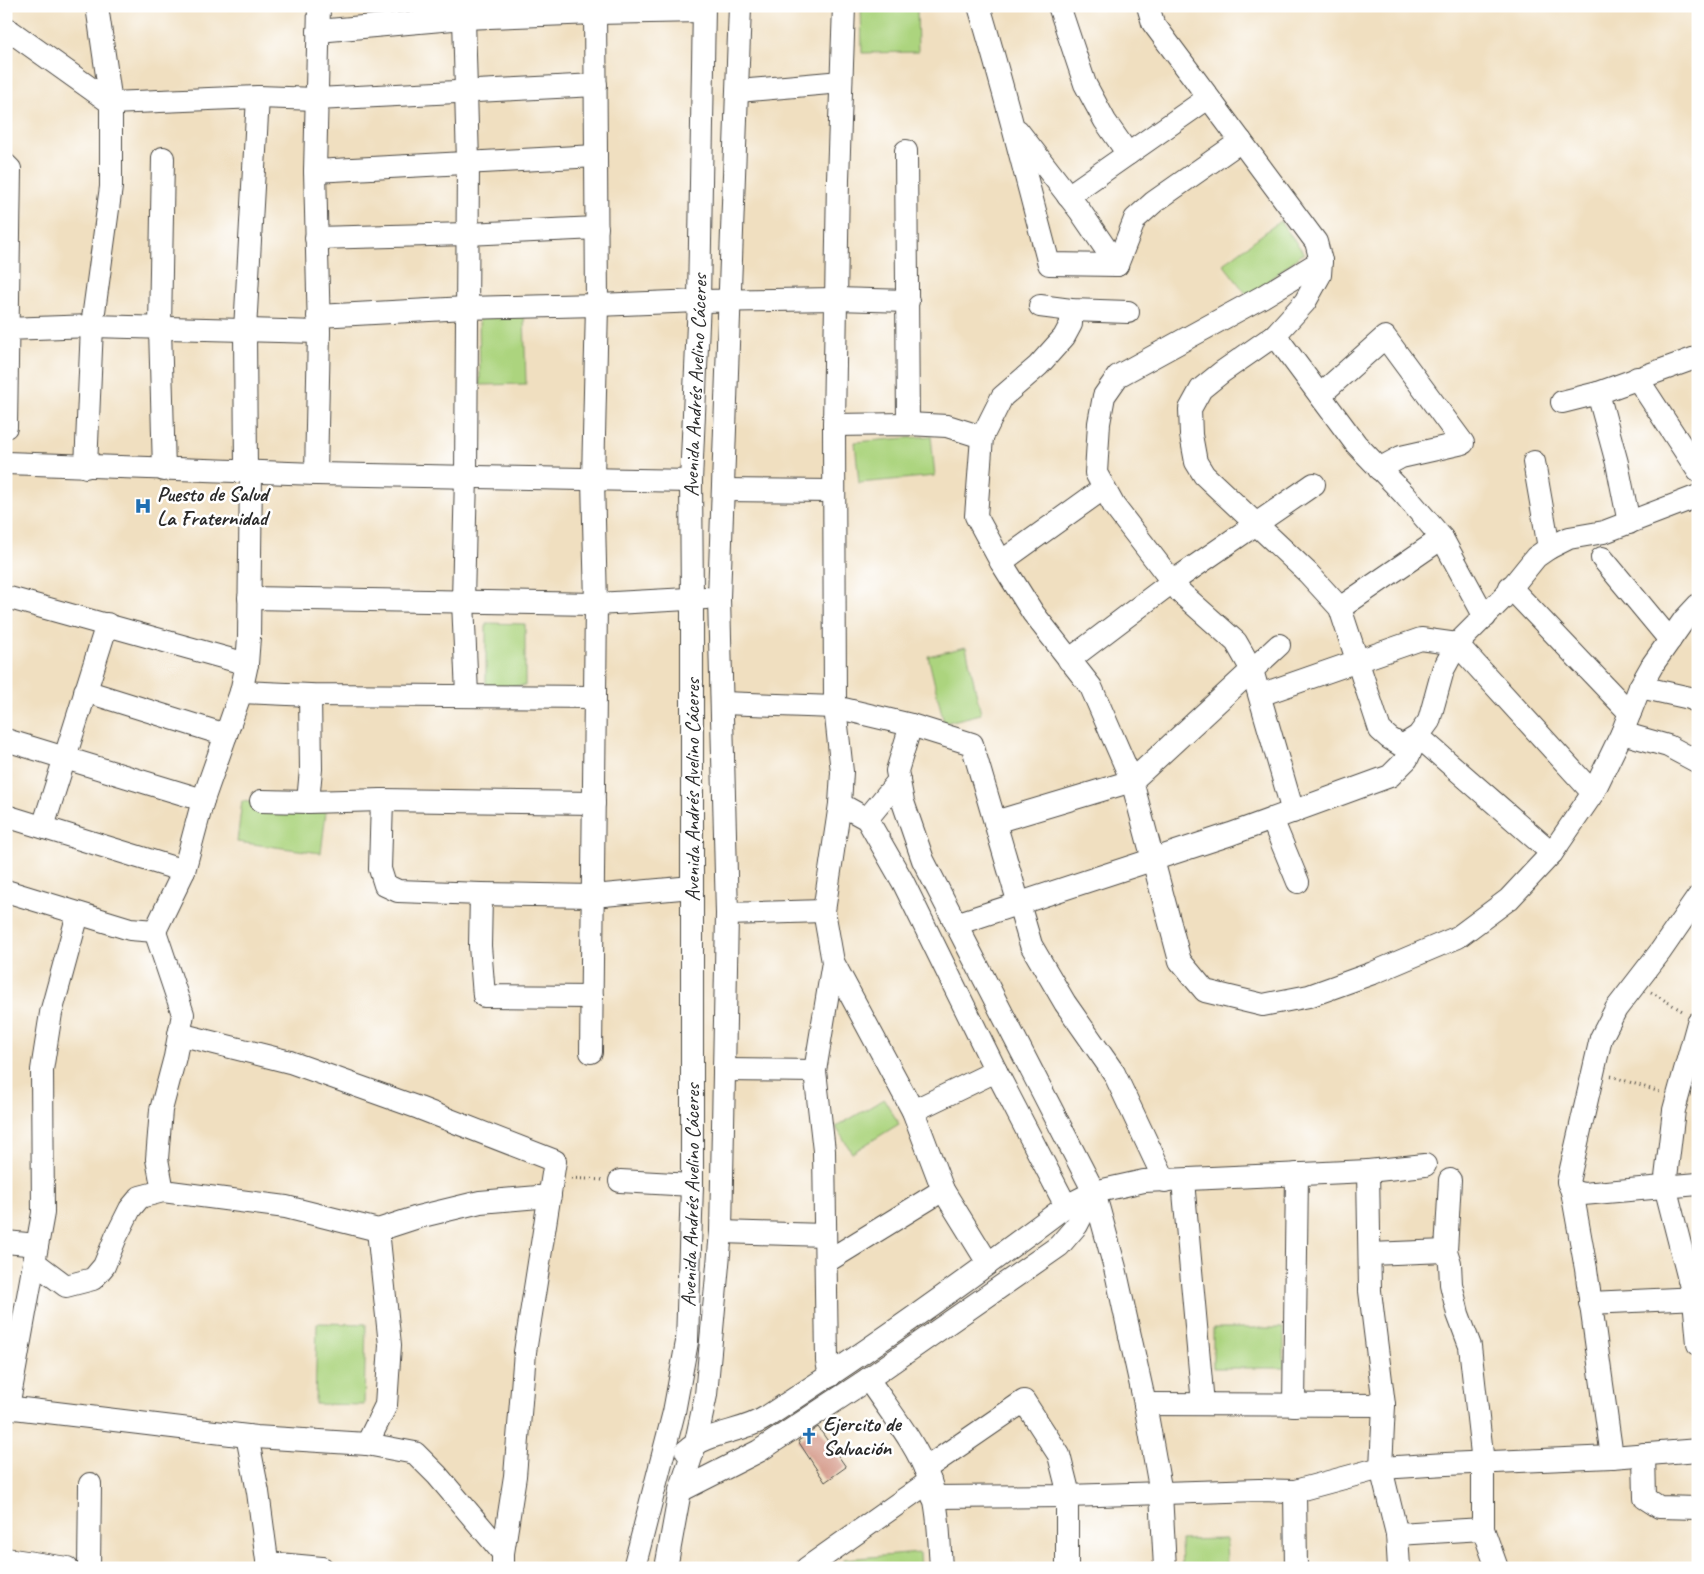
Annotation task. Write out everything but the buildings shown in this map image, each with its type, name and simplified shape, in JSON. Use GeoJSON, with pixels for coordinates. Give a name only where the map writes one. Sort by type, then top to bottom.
{"type":"FeatureCollection","features":[{"type":"Feature","properties":{"kind":"street"},"geometry":{"type":"LineString","coordinates":[[86,467],[92,326],[111,187],[111,103],[97,6]]}},
{"type":"Feature","properties":{"kind":"street"},"geometry":{"type":"LineString","coordinates":[[316,474],[319,324],[315,171],[318,6]]}},
{"type":"Feature","properties":{"kind":"street","name":"Avenida Andrés Avelino Cáceres"},"geometry":{"type":"LineString","coordinates":[[666,1568],[680,1491],[696,1442],[706,1395],[721,1232],[727,914],[719,598],[740,6]]}},
{"type":"Feature","properties":{"kind":"street"},"geometry":{"type":"LineString","coordinates":[[844,6],[834,425],[835,707],[842,772],[840,804],[824,911],[833,962],[913,1111],[943,1190],[988,1263]]}},
{"type":"Feature","properties":{"kind":"street"},"geometry":{"type":"LineString","coordinates":[[979,6],[1003,84],[1011,122],[1049,264],[1116,266]]}},
{"type":"Feature","properties":{"kind":"street"},"geometry":{"type":"LineString","coordinates":[[1059,6],[1085,84],[1105,121],[1128,154]]}},
{"type":"Feature","properties":{"kind":"street"},"geometry":{"type":"LineString","coordinates":[[1148,6],[1153,23],[1316,242],[1321,261],[1320,276],[1306,302],[1275,335],[1201,389],[1190,409],[1191,435],[1196,462],[1204,475],[1308,573],[1340,608],[1380,730],[1402,746],[1418,736]]}},
{"type":"Feature","properties":{"kind":"street"},"geometry":{"type":"LineString","coordinates":[[591,1052],[596,604],[593,479],[597,305],[595,9]]}},
{"type":"Feature","properties":{"kind":"street"},"geometry":{"type":"LineString","coordinates":[[318,31],[465,12],[703,9]]}},
{"type":"Feature","properties":{"kind":"street","name":"Avenida Andrés Avelino Cáceres"},"geometry":{"type":"LineString","coordinates":[[634,1568],[674,1412],[687,1342],[692,1185],[691,481],[699,301],[703,9]]}},
{"type":"Feature","properties":{"kind":"street"},"geometry":{"type":"LineString","coordinates":[[465,12],[468,163],[466,476],[462,601],[467,695]]}},
{"type":"Feature","properties":{"kind":"street"},"geometry":{"type":"LineString","coordinates":[[6,28],[111,103],[258,97],[317,98],[596,85]]}},
{"type":"Feature","properties":{"kind":"street"},"geometry":{"type":"LineString","coordinates":[[738,91],[841,82]]}},
{"type":"Feature","properties":{"kind":"street"},"geometry":{"type":"LineString","coordinates":[[163,1191],[157,1159],[162,1110],[182,1014],[155,931],[184,870],[203,800],[242,692],[247,664],[249,637],[248,472],[244,330],[258,97]]}},
{"type":"Feature","properties":{"kind":"street"},"geometry":{"type":"LineString","coordinates":[[1068,196],[1208,98]]}},
{"type":"Feature","properties":{"kind":"street"},"geometry":{"type":"LineString","coordinates":[[1011,122],[1068,196],[1116,266]]}},
{"type":"Feature","properties":{"kind":"street"},"geometry":{"type":"LineString","coordinates":[[1116,266],[1135,219],[1154,202],[1241,141]]}},
{"type":"Feature","properties":{"kind":"street"},"geometry":{"type":"LineString","coordinates":[[906,151],[908,424]]}},
{"type":"Feature","properties":{"kind":"street"},"geometry":{"type":"LineString","coordinates":[[315,171],[596,156]]}},
{"type":"Feature","properties":{"kind":"street"},"geometry":{"type":"LineString","coordinates":[[163,158],[160,328],[164,470]]}},
{"type":"Feature","properties":{"kind":"street"},"geometry":{"type":"LineString","coordinates":[[6,165],[10,169],[6,427]]}},
{"type":"Feature","properties":{"kind":"street"},"geometry":{"type":"LineString","coordinates":[[316,238],[597,228]]}},
{"type":"Feature","properties":{"kind":"street"},"geometry":{"type":"LineString","coordinates":[[1298,882],[1282,816],[1260,695],[1252,670],[1236,642],[1181,593],[1172,582],[1114,506],[1096,473],[1099,423],[1104,396],[1118,376],[1262,297],[1321,261]]}},
{"type":"Feature","properties":{"kind":"street"},"geometry":{"type":"LineString","coordinates":[[7,330],[92,326],[244,330],[466,308],[699,301],[836,299],[908,301]]}},
{"type":"Feature","properties":{"kind":"street"},"geometry":{"type":"LineString","coordinates":[[1040,306],[1072,310],[1128,312]]}},
{"type":"Feature","properties":{"kind":"street"},"geometry":{"type":"LineString","coordinates":[[1072,310],[1072,324],[1064,337],[1038,366],[1002,397],[982,437],[976,516],[1000,562],[1033,612],[1091,687],[1132,781],[1180,961],[1205,991],[1263,1005],[1309,996],[1374,973],[1458,937],[1509,900],[1552,853],[1593,793],[1626,723],[1640,687],[1653,664],[1684,620],[1698,605]]}},
{"type":"Feature","properties":{"kind":"street"},"geometry":{"type":"LineString","coordinates":[[1275,335],[1356,444],[1404,494],[1442,538],[1485,617]]}},
{"type":"Feature","properties":{"kind":"street"},"geometry":{"type":"LineString","coordinates":[[1320,395],[1385,337],[1463,443],[1401,457],[1378,469]]}},
{"type":"Feature","properties":{"kind":"street"},"geometry":{"type":"LineString","coordinates":[[1562,402],[1598,393],[1698,357]]}},
{"type":"Feature","properties":{"kind":"street"},"geometry":{"type":"LineString","coordinates":[[1637,378],[1698,471]]}},
{"type":"Feature","properties":{"kind":"street"},"geometry":{"type":"LineString","coordinates":[[1598,393],[1617,463],[1629,523]]}},
{"type":"Feature","properties":{"kind":"street"},"geometry":{"type":"LineString","coordinates":[[834,425],[908,424],[947,426],[982,437]]}},
{"type":"Feature","properties":{"kind":"street"},"geometry":{"type":"LineString","coordinates":[[1534,462],[1549,548]]}},
{"type":"Feature","properties":{"kind":"street"},"geometry":{"type":"LineString","coordinates":[[6,463],[316,474],[691,481]]}},
{"type":"Feature","properties":{"kind":"street"},"geometry":{"type":"LineString","coordinates":[[1069,660],[1172,582],[1314,484]]}},
{"type":"Feature","properties":{"kind":"street"},"geometry":{"type":"LineString","coordinates":[[1000,562],[1104,488]]}},
{"type":"Feature","properties":{"kind":"street"},"geometry":{"type":"LineString","coordinates":[[723,490],[834,491]]}},
{"type":"Feature","properties":{"kind":"street"},"geometry":{"type":"LineString","coordinates":[[956,924],[1282,816],[1390,776],[1406,760],[1428,720],[1443,670],[1457,644],[1502,599],[1536,556],[1569,538],[1604,532],[1698,496]]}},
{"type":"Feature","properties":{"kind":"street"},"geometry":{"type":"LineString","coordinates":[[1340,608],[1442,538]]}},
{"type":"Feature","properties":{"kind":"street"},"geometry":{"type":"LineString","coordinates":[[1602,558],[1670,640]]}},
{"type":"Feature","properties":{"kind":"street"},"geometry":{"type":"LineString","coordinates":[[1510,587],[1626,723],[1698,762]]}},
{"type":"Feature","properties":{"kind":"street"},"geometry":{"type":"LineString","coordinates":[[6,596],[247,664]]}},
{"type":"Feature","properties":{"kind":"street"},"geometry":{"type":"LineString","coordinates":[[249,598],[596,604],[719,598]]}},
{"type":"Feature","properties":{"kind":"street"},"geometry":{"type":"LineString","coordinates":[[43,827],[107,624]]}},
{"type":"Feature","properties":{"kind":"street"},"geometry":{"type":"LineString","coordinates":[[1260,695],[1421,639],[1457,644],[1593,793]]}},
{"type":"Feature","properties":{"kind":"street"},"geometry":{"type":"LineString","coordinates":[[995,822],[1132,781],[1279,645]]}},
{"type":"Feature","properties":{"kind":"street"},"geometry":{"type":"LineString","coordinates":[[1640,687],[1695,696]]}},
{"type":"Feature","properties":{"kind":"street"},"geometry":{"type":"LineString","coordinates":[[85,691],[226,735]]}},
{"type":"Feature","properties":{"kind":"street"},"geometry":{"type":"LineString","coordinates":[[242,692],[310,695],[595,697]]}},
{"type":"Feature","properties":{"kind":"street"},"geometry":{"type":"LineString","coordinates":[[308,802],[311,769],[310,695]]}},
{"type":"Feature","properties":{"kind":"street"},"geometry":{"type":"LineString","coordinates":[[722,703],[835,707],[911,725],[972,744],[1020,902],[1031,945],[1064,1003],[1114,1073],[1174,1181],[1203,1404]]}},
{"type":"Feature","properties":{"kind":"street"},"geometry":{"type":"LineString","coordinates":[[911,725],[897,771],[903,802],[923,860],[1094,1192],[1115,1268],[1145,1404],[1161,1493],[1165,1568]]}},
{"type":"Feature","properties":{"kind":"street"},"geometry":{"type":"LineString","coordinates":[[1418,736],[1552,853]]}},
{"type":"Feature","properties":{"kind":"street"},"geometry":{"type":"LineString","coordinates":[[6,740],[203,800]]}},
{"type":"Feature","properties":{"kind":"street"},"geometry":{"type":"LineString","coordinates":[[867,819],[899,780]]}},
{"type":"Feature","properties":{"kind":"street"},"geometry":{"type":"LineString","coordinates":[[382,800],[380,869],[385,885],[398,891],[593,896],[692,887]]}},
{"type":"Feature","properties":{"kind":"street"},"geometry":{"type":"LineString","coordinates":[[261,801],[382,800],[594,803]]}},
{"type":"Feature","properties":{"kind":"street"},"geometry":{"type":"LineString","coordinates":[[840,804],[867,819],[903,882],[996,1071],[1066,1206]]}},
{"type":"Feature","properties":{"kind":"street"},"geometry":{"type":"LineString","coordinates":[[6,816],[184,870]]}},
{"type":"Feature","properties":{"kind":"street"},"geometry":{"type":"LineString","coordinates":[[6,891],[130,929],[155,931]]}},
{"type":"Feature","properties":{"kind":"street"},"geometry":{"type":"LineString","coordinates":[[481,894],[480,946],[484,996],[592,996]]}},
{"type":"Feature","properties":{"kind":"street"},"geometry":{"type":"LineString","coordinates":[[1612,1457],[1586,1268],[1572,1191],[1568,1182],[1601,1038],[1616,1009],[1660,952],[1698,897]]}},
{"type":"Feature","properties":{"kind":"street"},"geometry":{"type":"LineString","coordinates":[[727,914],[824,911]]}},
{"type":"Feature","properties":{"kind":"street"},"geometry":{"type":"LineString","coordinates":[[78,914],[51,1013],[42,1070],[43,1213],[7,1407],[246,1436],[367,1444],[415,1453],[437,1475],[503,1560]]}},
{"type":"Feature","properties":{"kind":"street"},"geometry":{"type":"LineString","coordinates":[[830,1376],[827,1361],[824,1151],[815,1071],[833,962]]}},
{"type":"Feature","properties":{"kind":"street"},"geometry":{"type":"LineString","coordinates":[[1694,1019],[1674,1110],[1665,1186],[1696,1299],[1698,1344]]}},
{"type":"Feature","properties":{"kind":"street"},"geometry":{"type":"LineString","coordinates":[[179,1034],[290,1062],[419,1108],[555,1161],[525,1352],[515,1476],[503,1560]]}},
{"type":"Feature","properties":{"kind":"street"},"geometry":{"type":"LineString","coordinates":[[724,1070],[815,1071]]}},
{"type":"Feature","properties":{"kind":"street"},"geometry":{"type":"LineString","coordinates":[[913,1111],[996,1071]]}},
{"type":"Feature","properties":{"kind":"street"},"geometry":{"type":"LineString","coordinates":[[657,1476],[696,1442],[758,1423],[830,1376],[1066,1206],[1094,1192],[1144,1181],[1368,1171],[1424,1165]]}},
{"type":"Feature","properties":{"kind":"street"},"geometry":{"type":"LineString","coordinates":[[1368,1171],[1370,1291],[1384,1405],[1381,1468],[1400,1556],[1483,1529]]}},
{"type":"Feature","properties":{"kind":"street"},"geometry":{"type":"LineString","coordinates":[[1294,1404],[1297,1174]]}},
{"type":"Feature","properties":{"kind":"street"},"geometry":{"type":"LineString","coordinates":[[1450,1180],[1446,1250],[1458,1314],[1470,1346],[1483,1463],[1483,1529],[1497,1568]]}},
{"type":"Feature","properties":{"kind":"street"},"geometry":{"type":"LineString","coordinates":[[620,1181],[692,1185]]}},
{"type":"Feature","properties":{"kind":"street"},"geometry":{"type":"LineString","coordinates":[[1572,1191],[1583,1194],[1698,1184]]}},
{"type":"Feature","properties":{"kind":"street"},"geometry":{"type":"LineString","coordinates":[[6,1242],[36,1253],[66,1286],[92,1279],[104,1266],[130,1209],[140,1197],[163,1191],[286,1207],[378,1230],[418,1217],[551,1186]]}},
{"type":"Feature","properties":{"kind":"street"},"geometry":{"type":"LineString","coordinates":[[826,1262],[943,1190]]}},
{"type":"Feature","properties":{"kind":"street"},"geometry":{"type":"LineString","coordinates":[[680,1491],[759,1451],[868,1380],[1059,1246],[1077,1225],[1094,1192]]}},
{"type":"Feature","properties":{"kind":"street"},"geometry":{"type":"LineString","coordinates":[[367,1444],[386,1405],[390,1345],[378,1230]]}},
{"type":"Feature","properties":{"kind":"street"},"geometry":{"type":"LineString","coordinates":[[721,1232],[825,1235]]}},
{"type":"Feature","properties":{"kind":"street"},"geometry":{"type":"LineString","coordinates":[[1370,1254],[1446,1250]]}},
{"type":"Feature","properties":{"kind":"street"},"geometry":{"type":"LineString","coordinates":[[1590,1303],[1696,1299]]}},
{"type":"Feature","properties":{"kind":"street"},"geometry":{"type":"LineString","coordinates":[[868,1380],[914,1447],[929,1482],[938,1520],[941,1568]]}},
{"type":"Feature","properties":{"kind":"street"},"geometry":{"type":"LineString","coordinates":[[807,1568],[929,1482],[1024,1401],[1059,1455],[1067,1487],[1067,1568]]}},
{"type":"Feature","properties":{"kind":"street"},"geometry":{"type":"LineString","coordinates":[[1145,1404],[1384,1405]]}},
{"type":"Feature","properties":{"kind":"street"},"geometry":{"type":"LineString","coordinates":[[246,1436],[258,1492],[268,1566],[322,1568]]}},
{"type":"Feature","properties":{"kind":"street"},"geometry":{"type":"LineString","coordinates":[[929,1482],[1067,1496],[1259,1490],[1295,1491],[1381,1468],[1612,1457],[1644,1454],[1696,1445]]}},
{"type":"Feature","properties":{"kind":"street"},"geometry":{"type":"LineString","coordinates":[[1644,1454],[1645,1498],[1659,1507],[1698,1508]]}},
{"type":"Feature","properties":{"kind":"street"},"geometry":{"type":"LineString","coordinates":[[89,1568],[90,1484]]}},
{"type":"Feature","properties":{"kind":"street"},"geometry":{"type":"LineString","coordinates":[[1295,1491],[1296,1568]]}},
{"type":"Feature","properties":{"kind":"street"},"geometry":{"type":"LineString","coordinates":[[6,1559],[67,1568]]}},
{"type":"Feature","properties":{"kind":"path"},"geometry":{"type":"LineString","coordinates":[[1636,983],[1694,1019]]}},
{"type":"Feature","properties":{"kind":"path"},"geometry":{"type":"LineString","coordinates":[[1594,1070],[1678,1097]]}},
{"type":"Feature","properties":{"kind":"path"},"geometry":{"type":"LineString","coordinates":[[551,1186],[620,1181]]}},
{"type":"Feature","properties":{"kind":"green space"},"geometry":{"type":"Polygon","coordinates":[[[861,6],[917,6],[918,52],[862,53],[861,6]]]}},
{"type":"Feature","properties":{"kind":"green space"},"geometry":{"type":"Polygon","coordinates":[[[1280,221],[1304,253],[1248,296],[1223,264],[1280,221]]]}},
{"type":"Feature","properties":{"kind":"green space"},"geometry":{"type":"Polygon","coordinates":[[[479,315],[524,315],[526,384],[480,385],[479,315]]]}},
{"type":"Feature","properties":{"kind":"green space"},"geometry":{"type":"Polygon","coordinates":[[[931,436],[935,476],[859,483],[855,442],[931,436]]]}},
{"type":"Feature","properties":{"kind":"green space"},"geometry":{"type":"Polygon","coordinates":[[[486,623],[525,624],[525,686],[486,686],[486,623]]]}},
{"type":"Feature","properties":{"kind":"green space"},"geometry":{"type":"Polygon","coordinates":[[[966,647],[981,714],[944,723],[928,656],[966,647]]]}},
{"type":"Feature","properties":{"kind":"green space"},"geometry":{"type":"Polygon","coordinates":[[[242,801],[326,812],[321,853],[237,842],[242,801]]]}},
{"type":"Feature","properties":{"kind":"green space"},"geometry":{"type":"Polygon","coordinates":[[[884,1099],[899,1124],[852,1153],[836,1127],[884,1099]]]}},
{"type":"Feature","properties":{"kind":"green space"},"geometry":{"type":"Polygon","coordinates":[[[317,1323],[366,1324],[364,1405],[315,1404],[317,1323]]]}},
{"type":"Feature","properties":{"kind":"green space"},"geometry":{"type":"Polygon","coordinates":[[[1213,1328],[1284,1328],[1284,1368],[1213,1368],[1213,1328]]]}},
{"type":"Feature","properties":{"kind":"green space"},"geometry":{"type":"Polygon","coordinates":[[[1226,1539],[1227,1568],[1182,1568],[1181,1540],[1226,1539]]]}},
{"type":"Feature","properties":{"kind":"green space"},"geometry":{"type":"Polygon","coordinates":[[[920,1553],[921,1568],[845,1568],[844,1559],[920,1553]]]}},
{"type":"Feature","properties":{"kind":"place","name":"Puesto de Salud La Fraternidad"},"geometry":{"type":"Point","coordinates":[143,506]}},
{"type":"Feature","properties":{"kind":"place","name":"Ejercito de Salvación"},"geometry":{"type":"Point","coordinates":[809,1436]}}]}
